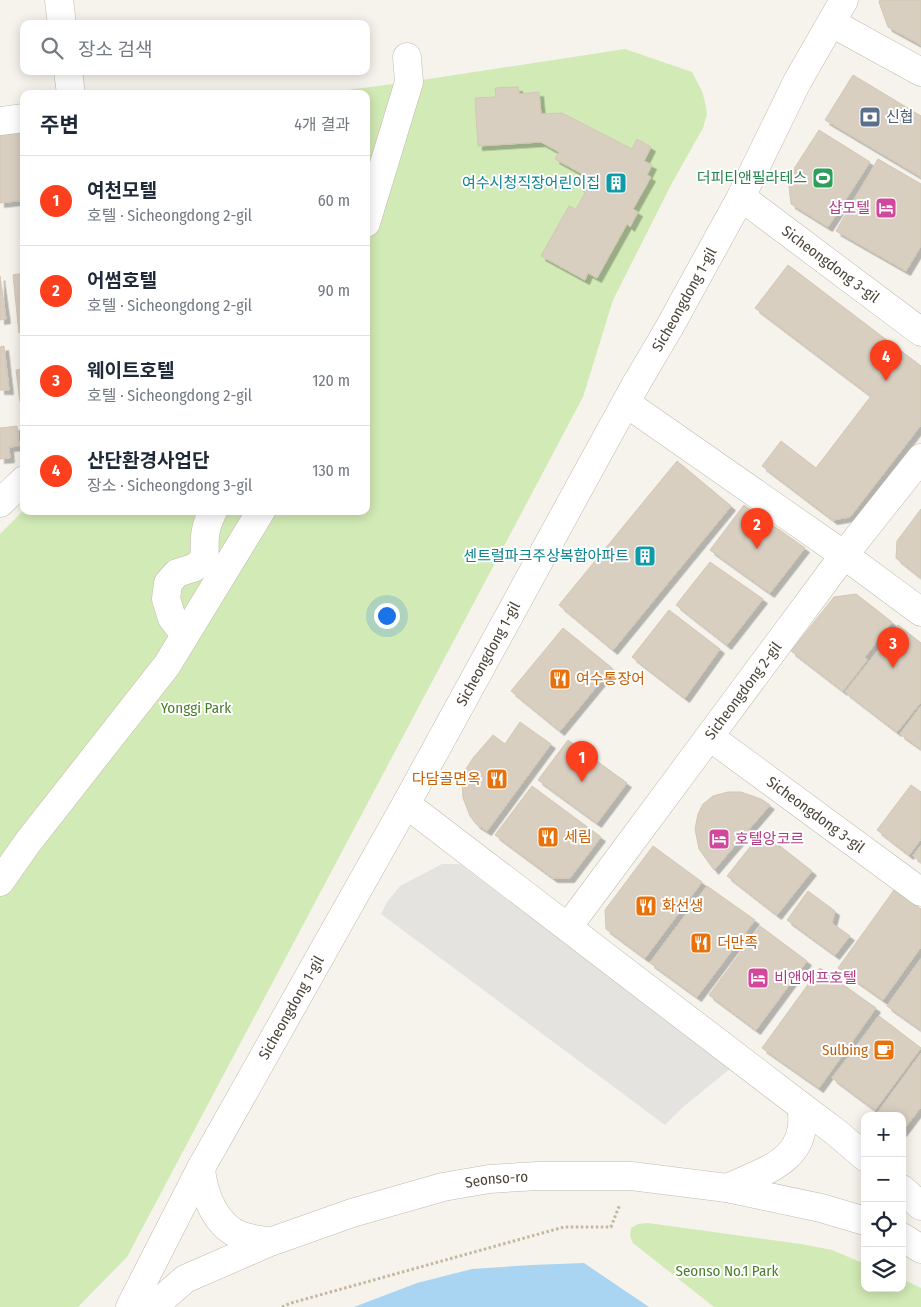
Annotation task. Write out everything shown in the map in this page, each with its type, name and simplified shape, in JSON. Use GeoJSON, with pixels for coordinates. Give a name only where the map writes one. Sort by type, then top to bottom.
{"type":"FeatureCollection","features":[{"type":"Feature","properties":{"kind":"street"},"geometry":{"type":"LineString","coordinates":[[59,0],[62,20]]}},
{"type":"Feature","properties":{"kind":"street"},"geometry":{"type":"LineString","coordinates":[[838,12],[921,72]]}},
{"type":"Feature","properties":{"kind":"street","name":"Sicheongdong 1-gil"},"geometry":{"type":"LineString","coordinates":[[130,1307],[201,1168],[406,804],[669,328],[741,197],[798,82],[838,12]]}},
{"type":"Feature","properties":{"kind":"street"},"geometry":{"type":"LineString","coordinates":[[370,209],[409,82],[407,57]]}},
{"type":"Feature","properties":{"kind":"street"},"geometry":{"type":"LineString","coordinates":[[69,75],[70,90]]}},
{"type":"Feature","properties":{"kind":"street"},"geometry":{"type":"LineString","coordinates":[[0,121],[20,118]]}},
{"type":"Feature","properties":{"kind":"street","name":"Sicheongdong 3-gil"},"geometry":{"type":"LineString","coordinates":[[741,197],[921,332]]}},
{"type":"Feature","properties":{"kind":"street"},"geometry":{"type":"LineString","coordinates":[[626,403],[844,555],[921,612]]}},
{"type":"Feature","properties":{"kind":"street","name":"Sicheongdong 2-gil"},"geometry":{"type":"LineString","coordinates":[[568,927],[844,555],[921,458]]}},
{"type":"Feature","properties":{"kind":"street"},"geometry":{"type":"LineString","coordinates":[[0,503],[20,484]]}},
{"type":"Feature","properties":{"kind":"street"},"geometry":{"type":"LineString","coordinates":[[185,636],[172,618],[166,599],[168,583],[177,573],[193,568],[203,562],[207,525],[211,515]]}},
{"type":"Feature","properties":{"kind":"street"},"geometry":{"type":"LineString","coordinates":[[0,882],[28,842],[168,665],[259,515]]}},
{"type":"Feature","properties":{"kind":"street","name":"Sicheongdong 3-gil"},"geometry":{"type":"LineString","coordinates":[[710,737],[921,892]]}},
{"type":"Feature","properties":{"kind":"street"},"geometry":{"type":"LineString","coordinates":[[406,804],[861,1154]]}},
{"type":"Feature","properties":{"kind":"street"},"geometry":{"type":"LineString","coordinates":[[727,1188],[770,1169],[793,1150],[801,1135],[803,1126],[801,1106]]}},
{"type":"Feature","properties":{"kind":"street"},"geometry":{"type":"LineString","coordinates":[[201,1168],[202,1182],[207,1197],[216,1214],[226,1226],[241,1236],[270,1242]]}},
{"type":"Feature","properties":{"kind":"street","name":"Seonso-ro"},"geometry":{"type":"LineString","coordinates":[[152,1307],[185,1279],[270,1242],[352,1213],[443,1187],[489,1179],[538,1176],[631,1176],[727,1188],[821,1208],[861,1220]]}},
{"type":"Feature","properties":{"kind":"street"},"geometry":{"type":"LineString","coordinates":[[906,1193],[921,1206]]}},
{"type":"Feature","properties":{"kind":"path"},"geometry":{"type":"LineString","coordinates":[[282,1307],[291,1302],[564,1228],[611,1226],[631,1176]]}},
{"type":"Feature","properties":{"kind":"green space","name":"Yonggi Park"},"geometry":{"type":"Polygon","coordinates":[[[625,49],[692,72],[702,91],[707,114],[703,128],[672,183],[613,300],[583,397],[127,1257],[78,1307],[0,1307],[0,534],[20,514],[370,515],[370,90],[347,90],[625,49]]]}},
{"type":"Feature","properties":{"kind":"green space","name":"Seonso No.1 Park"},"geometry":{"type":"Polygon","coordinates":[[[648,1223],[832,1250],[861,1262],[861,1292],[906,1292],[906,1281],[921,1288],[921,1307],[714,1307],[633,1243],[630,1236],[631,1228],[638,1224],[648,1223]]]}},
{"type":"Feature","properties":{"kind":"shaded area"},"geometry":{"type":"Polygon","coordinates":[[[442,864],[460,864],[730,1069],[683,1107],[665,1125],[381,914],[387,902],[400,886],[442,864]]]}},
{"type":"Feature","properties":{"kind":"water"},"geometry":{"type":"Polygon","coordinates":[[[584,1263],[649,1307],[354,1307],[417,1283],[472,1269],[584,1263]]]}},
{"type":"Feature","properties":{"kind":"building"},"geometry":{"type":"Polygon","coordinates":[[[880,0],[921,0],[921,45],[888,27],[879,2],[880,0]]]}},
{"type":"Feature","properties":{"kind":"building"},"geometry":{"type":"Polygon","coordinates":[[[853,75],[921,116],[921,177],[825,120],[853,75]]]}},
{"type":"Feature","properties":{"kind":"building","name":"여수시청직장어린이집"},"geometry":{"type":"Polygon","coordinates":[[[518,87],[519,94],[539,92],[541,114],[562,113],[632,149],[637,139],[651,147],[644,161],[652,165],[647,175],[651,177],[633,209],[638,212],[630,227],[627,224],[597,278],[588,273],[585,280],[541,256],[569,206],[576,209],[585,193],[581,190],[588,177],[555,159],[559,152],[541,142],[478,146],[475,98],[496,97],[495,88],[518,87]]]}},
{"type":"Feature","properties":{"kind":"building"},"geometry":{"type":"Polygon","coordinates":[[[20,129],[20,200],[0,203],[0,131],[20,129]]]}},
{"type":"Feature","properties":{"kind":"building"},"geometry":{"type":"Polygon","coordinates":[[[819,130],[870,162],[828,227],[791,204],[788,178],[819,130]]]}},
{"type":"Feature","properties":{"kind":"building","name":"샵모텔"},"geometry":{"type":"Polygon","coordinates":[[[878,159],[921,184],[921,246],[906,271],[836,231],[878,159]]]}},
{"type":"Feature","properties":{"kind":"building"},"geometry":{"type":"Polygon","coordinates":[[[788,265],[921,366],[921,425],[850,517],[833,520],[762,466],[781,441],[816,468],[871,396],[755,308],[788,265]]]}},
{"type":"Feature","properties":{"kind":"building"},"geometry":{"type":"Polygon","coordinates":[[[20,274],[20,333],[19,333],[13,275],[20,274]]]}},
{"type":"Feature","properties":{"kind":"building"},"geometry":{"type":"Polygon","coordinates":[[[0,276],[6,319],[0,320],[0,276]]]}},
{"type":"Feature","properties":{"kind":"building"},"geometry":{"type":"Polygon","coordinates":[[[4,346],[9,390],[0,390],[0,347],[4,346]]]}},
{"type":"Feature","properties":{"kind":"building"},"geometry":{"type":"Polygon","coordinates":[[[16,370],[20,370],[20,402],[16,370]]]}},
{"type":"Feature","properties":{"kind":"building"},"geometry":{"type":"Polygon","coordinates":[[[17,426],[19,446],[9,447],[10,458],[0,459],[0,428],[17,426]]]}},
{"type":"Feature","properties":{"kind":"building","name":"센트럴파크주상복합아파트"},"geometry":{"type":"Polygon","coordinates":[[[677,461],[731,506],[613,650],[559,605],[677,461]]]}},
{"type":"Feature","properties":{"kind":"building"},"geometry":{"type":"Polygon","coordinates":[[[744,505],[805,548],[770,593],[710,550],[744,505]]]}},
{"type":"Feature","properties":{"kind":"building"},"geometry":{"type":"Polygon","coordinates":[[[921,509],[921,578],[896,558],[897,541],[921,509]]]}},
{"type":"Feature","properties":{"kind":"building"},"geometry":{"type":"Polygon","coordinates":[[[710,562],[763,599],[727,645],[676,605],[710,562]]]}},
{"type":"Feature","properties":{"kind":"building"},"geometry":{"type":"Polygon","coordinates":[[[856,594],[892,622],[865,657],[867,660],[843,691],[791,651],[834,597],[856,594]]]}},
{"type":"Feature","properties":{"kind":"building"},"geometry":{"type":"Polygon","coordinates":[[[669,610],[720,649],[685,698],[632,657],[669,610]]]}},
{"type":"Feature","properties":{"kind":"building"},"geometry":{"type":"Polygon","coordinates":[[[898,625],[921,643],[921,702],[897,732],[845,692],[898,625]]]}},
{"type":"Feature","properties":{"kind":"building"},"geometry":{"type":"Polygon","coordinates":[[[563,628],[612,668],[560,731],[511,691],[563,628]]]}},
{"type":"Feature","properties":{"kind":"building"},"geometry":{"type":"Polygon","coordinates":[[[921,706],[921,749],[900,734],[921,706]]]}},
{"type":"Feature","properties":{"kind":"building"},"geometry":{"type":"Polygon","coordinates":[[[520,722],[551,744],[487,831],[476,824],[470,816],[463,798],[462,781],[466,769],[473,758],[493,735],[505,744],[520,722]]]}},
{"type":"Feature","properties":{"kind":"building"},"geometry":{"type":"Polygon","coordinates":[[[568,740],[627,783],[597,823],[538,780],[568,740]]]}},
{"type":"Feature","properties":{"kind":"building"},"geometry":{"type":"Polygon","coordinates":[[[911,785],[921,792],[921,839],[909,855],[877,830],[911,785]]]}},
{"type":"Feature","properties":{"kind":"building"},"geometry":{"type":"Polygon","coordinates":[[[532,786],[601,837],[570,878],[553,878],[495,835],[532,786]]]}},
{"type":"Feature","properties":{"kind":"building","name":"호텔앙코르"},"geometry":{"type":"Polygon","coordinates":[[[728,792],[741,792],[761,799],[770,805],[714,870],[699,849],[695,829],[698,814],[703,804],[713,796],[728,792]]]}},
{"type":"Feature","properties":{"kind":"building"},"geometry":{"type":"Polygon","coordinates":[[[762,832],[812,871],[777,915],[727,876],[762,832]]]}},
{"type":"Feature","properties":{"kind":"building"},"geometry":{"type":"Polygon","coordinates":[[[921,845],[921,862],[913,856],[921,845]]]}},
{"type":"Feature","properties":{"kind":"building"},"geometry":{"type":"Polygon","coordinates":[[[653,846],[702,882],[645,958],[606,929],[605,910],[653,846]]]}},
{"type":"Feature","properties":{"kind":"building"},"geometry":{"type":"Polygon","coordinates":[[[707,886],[755,920],[697,997],[650,963],[707,886]]]}},
{"type":"Feature","properties":{"kind":"building"},"geometry":{"type":"Polygon","coordinates":[[[894,890],[921,909],[921,947],[883,1000],[838,968],[894,890]]]}},
{"type":"Feature","properties":{"kind":"building"},"geometry":{"type":"Polygon","coordinates":[[[808,891],[835,911],[832,923],[850,936],[835,955],[787,920],[808,891]]]}},
{"type":"Feature","properties":{"kind":"building","name":"비앤에프호텔"},"geometry":{"type":"Polygon","coordinates":[[[760,926],[807,961],[756,1030],[709,995],[760,926]]]}},
{"type":"Feature","properties":{"kind":"building"},"geometry":{"type":"Polygon","coordinates":[[[921,959],[921,1030],[887,1006],[921,959]]]}},
{"type":"Feature","properties":{"kind":"building"},"geometry":{"type":"Polygon","coordinates":[[[820,968],[876,1008],[819,1088],[762,1048],[820,968]]]}},
{"type":"Feature","properties":{"kind":"building"},"geometry":{"type":"Polygon","coordinates":[[[879,1016],[921,1048],[875,1110],[832,1078],[879,1016]]]}},
{"type":"Feature","properties":{"kind":"building"},"geometry":{"type":"Polygon","coordinates":[[[921,1053],[921,1107],[906,1127],[906,1112],[878,1112],[921,1053]]]}},
{"type":"Feature","properties":{"kind":"place","name":"신협"},"geometry":{"type":"Point","coordinates":[870,117]}},
{"type":"Feature","properties":{"kind":"place","name":"더피티앤필라테스"},"geometry":{"type":"Point","coordinates":[823,178]}},
{"type":"Feature","properties":{"kind":"place","name":"여수시청직장어린이집"},"geometry":{"type":"Point","coordinates":[616,183]}},
{"type":"Feature","properties":{"kind":"place","name":"샵모텔"},"geometry":{"type":"Point","coordinates":[886,208]}},
{"type":"Feature","properties":{"kind":"place","name":"산단환경사업단"},"geometry":{"type":"Point","coordinates":[886,381]}},
{"type":"Feature","properties":{"kind":"place","name":"어썸호텔"},"geometry":{"type":"Point","coordinates":[757,549]}},
{"type":"Feature","properties":{"kind":"place","name":"센트럴파크주상복합아파트"},"geometry":{"type":"Point","coordinates":[645,556]}},
{"type":"Feature","properties":{"kind":"place","name":"웨이트호텔"},"geometry":{"type":"Point","coordinates":[893,668]}},
{"type":"Feature","properties":{"kind":"place","name":"여수통장어"},"geometry":{"type":"Point","coordinates":[560,679]}},
{"type":"Feature","properties":{"kind":"place","name":"다담골면옥"},"geometry":{"type":"Point","coordinates":[497,779]}},
{"type":"Feature","properties":{"kind":"place","name":"여천모텔"},"geometry":{"type":"Point","coordinates":[582,782]}},
{"type":"Feature","properties":{"kind":"place","name":"세림"},"geometry":{"type":"Point","coordinates":[548,837]}},
{"type":"Feature","properties":{"kind":"place","name":"호텔앙코르"},"geometry":{"type":"Point","coordinates":[719,839]}},
{"type":"Feature","properties":{"kind":"place","name":"화선생"},"geometry":{"type":"Point","coordinates":[646,906]}},
{"type":"Feature","properties":{"kind":"place","name":"더만족"},"geometry":{"type":"Point","coordinates":[701,943]}},
{"type":"Feature","properties":{"kind":"place","name":"비앤에프호텔"},"geometry":{"type":"Point","coordinates":[758,978]}},
{"type":"Feature","properties":{"kind":"place","name":"Sulbing"},"geometry":{"type":"Point","coordinates":[884,1050]}}]}
